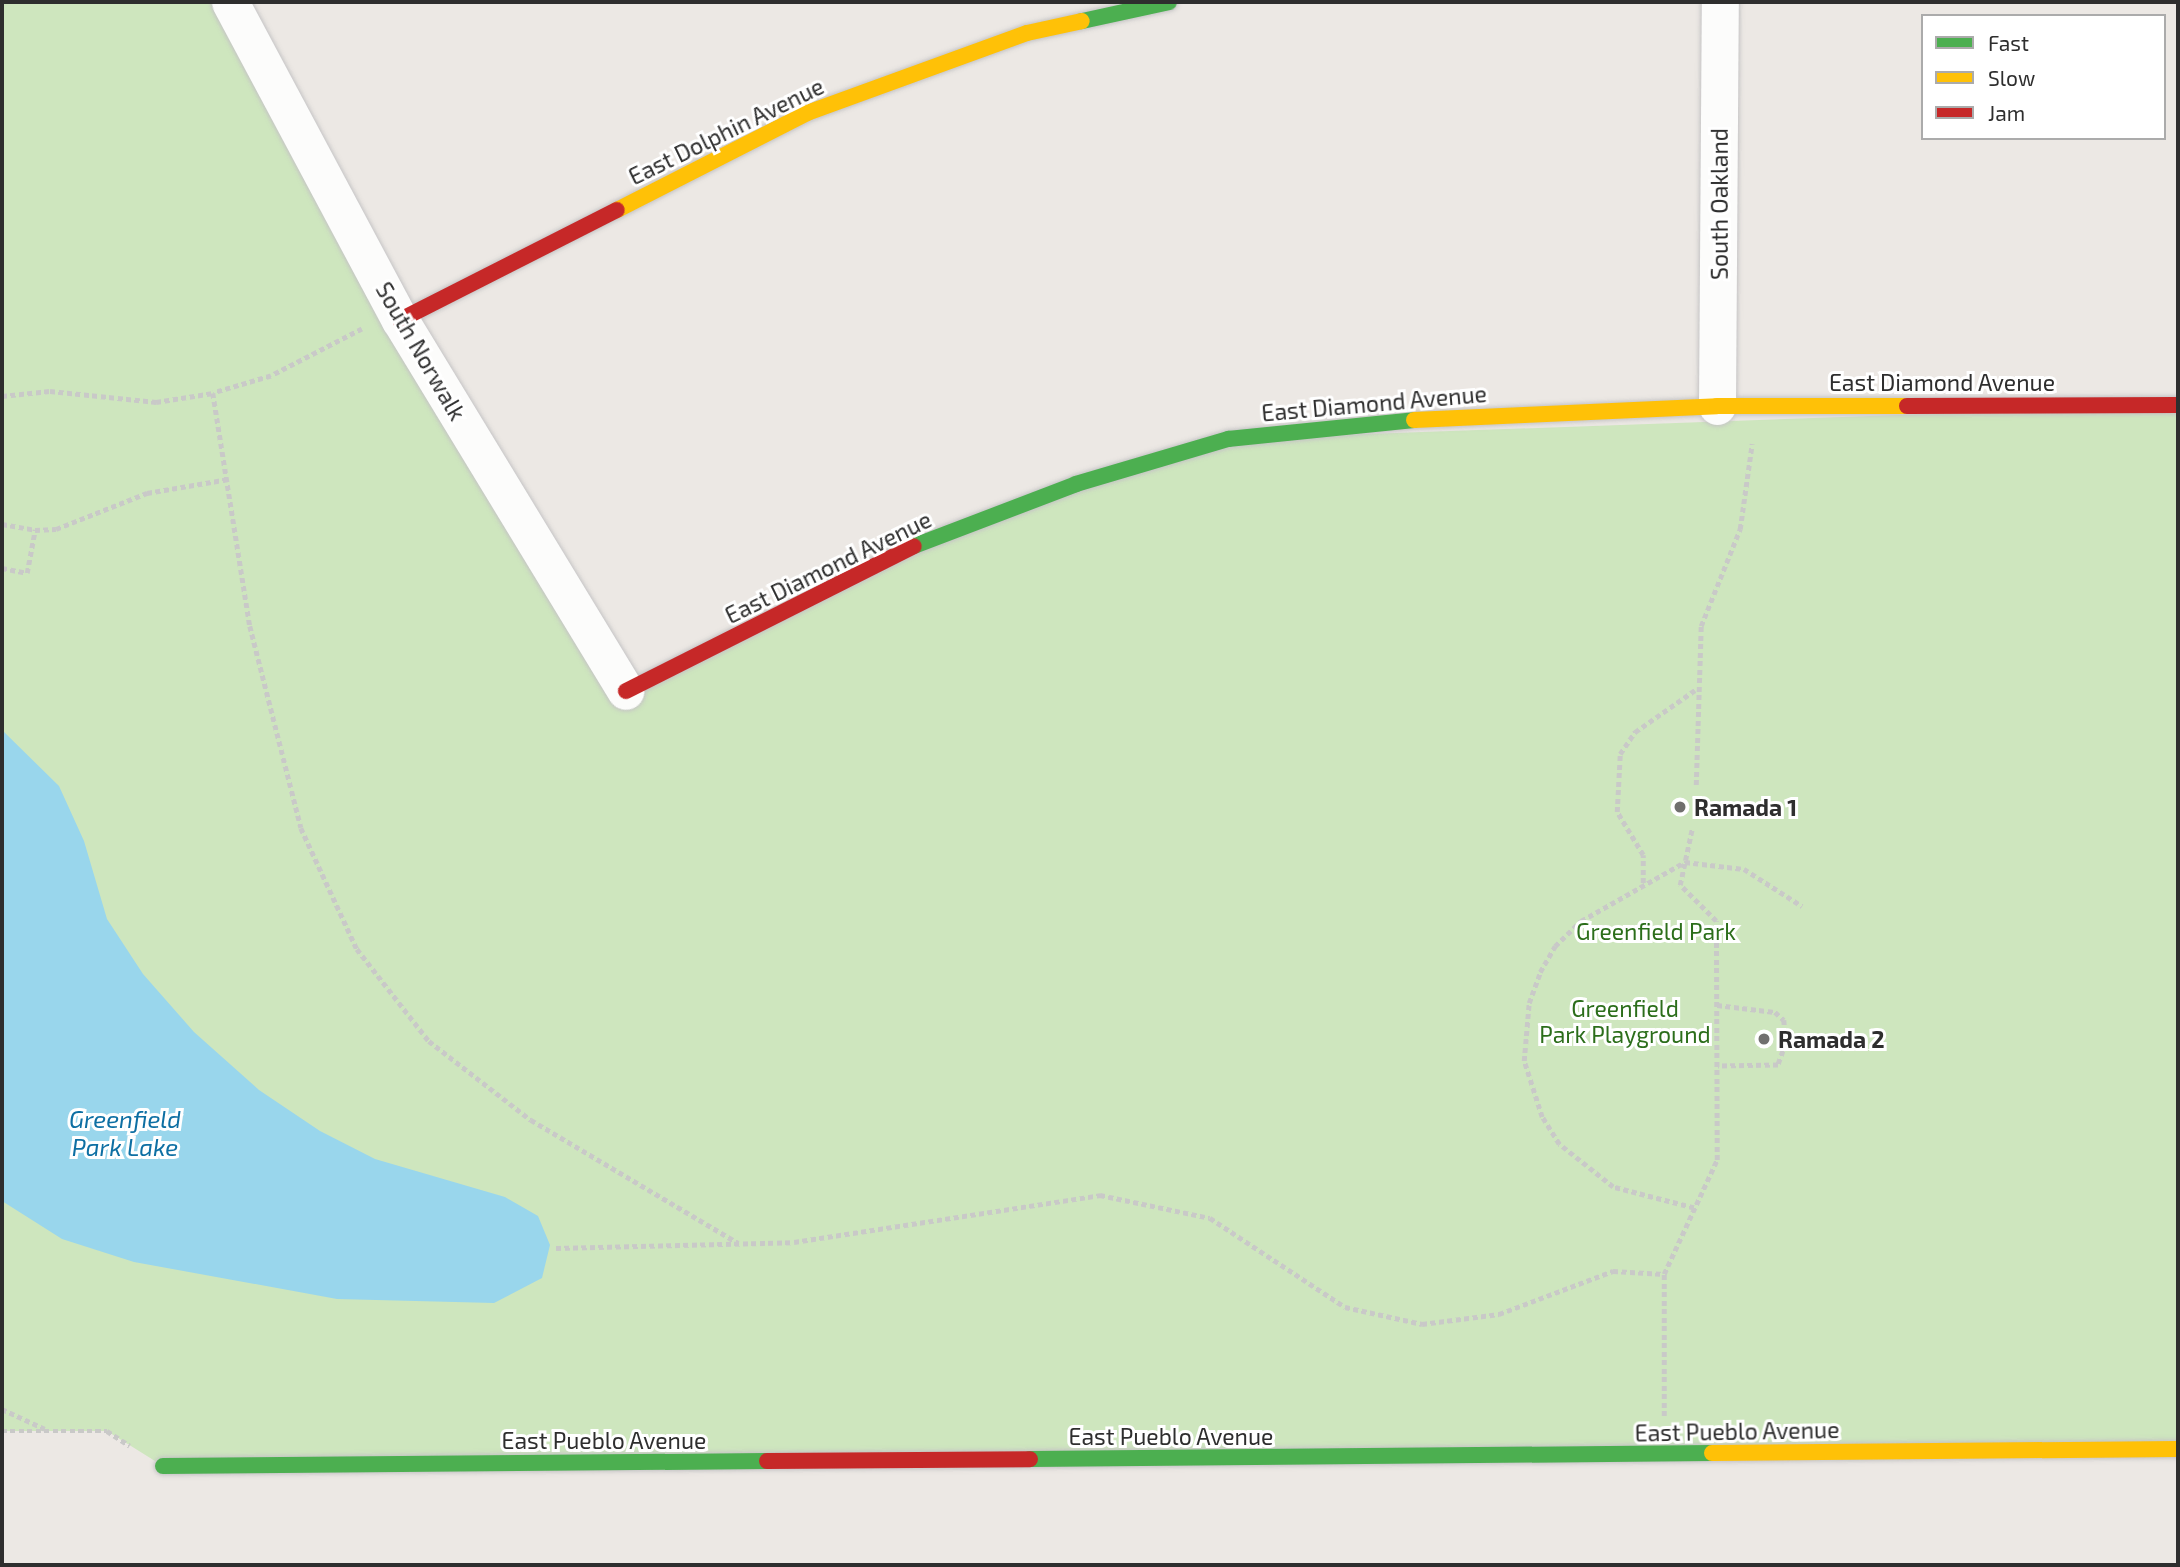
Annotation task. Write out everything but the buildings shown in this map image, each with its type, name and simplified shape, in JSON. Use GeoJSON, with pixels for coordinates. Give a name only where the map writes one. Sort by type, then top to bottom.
{"type":"FeatureCollection","features":[{"type":"Feature","properties":{"kind":"street","name":"South Norwalk"},"geometry":{"type":"LineString","coordinates":[[230,2],[398,316],[626,691]]}},
{"type":"Feature","properties":{"kind":"street","name":"East Dolphin Avenue"},"geometry":{"type":"LineString","coordinates":[[398,316],[807,113],[1027,33],[1169,2]]}},
{"type":"Feature","properties":{"kind":"street","name":"South Oakland"},"geometry":{"type":"LineString","coordinates":[[1720,2],[1735,405]]}},
{"type":"Feature","properties":{"kind":"street","name":"East Diamond Avenue"},"geometry":{"type":"LineString","coordinates":[[626,691],[910,548],[1076,484],[1228,439],[1399,421],[1735,405],[2178,405]]}},
{"type":"Feature","properties":{"kind":"street","name":"East Pueblo Avenue"},"geometry":{"type":"LineString","coordinates":[[163,1466],[2178,1449]]}},
{"type":"Feature","properties":{"kind":"path"},"geometry":{"type":"LineString","coordinates":[[2,396],[50,391],[156,402],[213,393],[271,376],[398,316]]}},
{"type":"Feature","properties":{"kind":"path"},"geometry":{"type":"LineString","coordinates":[[213,393],[229,479],[250,626],[279,758],[331,898],[371,969],[429,1041],[474,1078],[531,1120],[738,1243]]}},
{"type":"Feature","properties":{"kind":"path"},"geometry":{"type":"LineString","coordinates":[[1696,785],[1701,743],[1696,689],[1704,608],[1745,511],[1735,405]]}},
{"type":"Feature","properties":{"kind":"path"},"geometry":{"type":"LineString","coordinates":[[2,524],[35,530],[57,529],[146,493],[229,479]]}},
{"type":"Feature","properties":{"kind":"path"},"geometry":{"type":"LineString","coordinates":[[2,568],[27,573],[35,530]]}},
{"type":"Feature","properties":{"kind":"path"},"geometry":{"type":"LineString","coordinates":[[1643,883],[1643,855],[1617,812],[1620,754],[1635,732],[1696,689]]}},
{"type":"Feature","properties":{"kind":"path"},"geometry":{"type":"LineString","coordinates":[[1664,1419],[1664,1274],[1717,1160],[1716,921],[1680,885],[1692,829]]}},
{"type":"Feature","properties":{"kind":"path"},"geometry":{"type":"LineString","coordinates":[[1693,1208],[1635,1195],[1591,1176],[1542,1117],[1524,1061],[1529,1003],[1555,946],[1643,883],[1685,862],[1744,869],[1802,906]]}},
{"type":"Feature","properties":{"kind":"path"},"geometry":{"type":"LineString","coordinates":[[1717,1005],[1775,1012],[1784,1020],[1786,1043],[1779,1065],[1718,1066]]}},
{"type":"Feature","properties":{"kind":"path"},"geometry":{"type":"LineString","coordinates":[[556,1248],[738,1243],[872,1233],[1100,1195],[1210,1218],[1345,1307],[1422,1324],[1499,1314],[1613,1271],[1664,1274]]}},
{"type":"Feature","properties":{"kind":"path"},"geometry":{"type":"LineString","coordinates":[[2,1409],[50,1431]]}},
{"type":"Feature","properties":{"kind":"path"},"geometry":{"type":"LineString","coordinates":[[2,1431],[107,1431],[163,1466]]}},
{"type":"Feature","properties":{"kind":"green space","name":"Greenfield Park"},"geometry":{"type":"Polygon","coordinates":[[[2,2],[232,2],[626,691],[910,548],[1228,439],[2178,405],[2178,1448],[163,1466],[107,1431],[2,1431],[2,2]]]}},
{"type":"Feature","properties":{"kind":"water","name":"Greenfield Park Lake"},"geometry":{"type":"Polygon","coordinates":[[[2,730],[59,786],[84,841],[107,919],[143,974],[194,1032],[259,1090],[320,1131],[375,1159],[505,1197],[538,1216],[550,1245],[542,1278],[494,1303],[337,1299],[134,1262],[62,1239],[2,1201],[2,730]]]}},
{"type":"Feature","properties":{"kind":"traffic: fast"},"geometry":{"type":"LineString","coordinates":[[1082,21],[1169,2]]}},
{"type":"Feature","properties":{"kind":"traffic: fast"},"geometry":{"type":"LineString","coordinates":[[914,546],[1076,484],[1228,439],[1414,420]]}},
{"type":"Feature","properties":{"kind":"traffic: fast"},"geometry":{"type":"LineString","coordinates":[[1030,1459],[1712,1453]]}},
{"type":"Feature","properties":{"kind":"traffic: fast"},"geometry":{"type":"LineString","coordinates":[[163,1466],[767,1461]]}},
{"type":"Feature","properties":{"kind":"traffic: slow"},"geometry":{"type":"LineString","coordinates":[[617,210],[807,113],[1027,33],[1082,21]]}},
{"type":"Feature","properties":{"kind":"traffic: slow"},"geometry":{"type":"LineString","coordinates":[[1414,420],[1717,406],[1907,406]]}},
{"type":"Feature","properties":{"kind":"traffic: slow"},"geometry":{"type":"LineString","coordinates":[[1712,1453],[2178,1449]]}},
{"type":"Feature","properties":{"kind":"traffic: jam"},"geometry":{"type":"LineString","coordinates":[[400,320],[617,210]]}},
{"type":"Feature","properties":{"kind":"traffic: jam"},"geometry":{"type":"LineString","coordinates":[[1907,406],[2178,405]]}},
{"type":"Feature","properties":{"kind":"traffic: jam"},"geometry":{"type":"LineString","coordinates":[[626,691],[914,546]]}},
{"type":"Feature","properties":{"kind":"traffic: jam"},"geometry":{"type":"LineString","coordinates":[[767,1461],[1030,1459]]}},
{"type":"Feature","properties":{"kind":"place","name":"Ramada 1"},"geometry":{"type":"Point","coordinates":[1680,807]}},
{"type":"Feature","properties":{"kind":"place","name":"Ramada 2"},"geometry":{"type":"Point","coordinates":[1764,1039]}},
{"type":"Feature","properties":{"kind":"park label","name":"Greenfield Park Playground"},"geometry":{"type":"Point","coordinates":[1625,1021]}}]}
